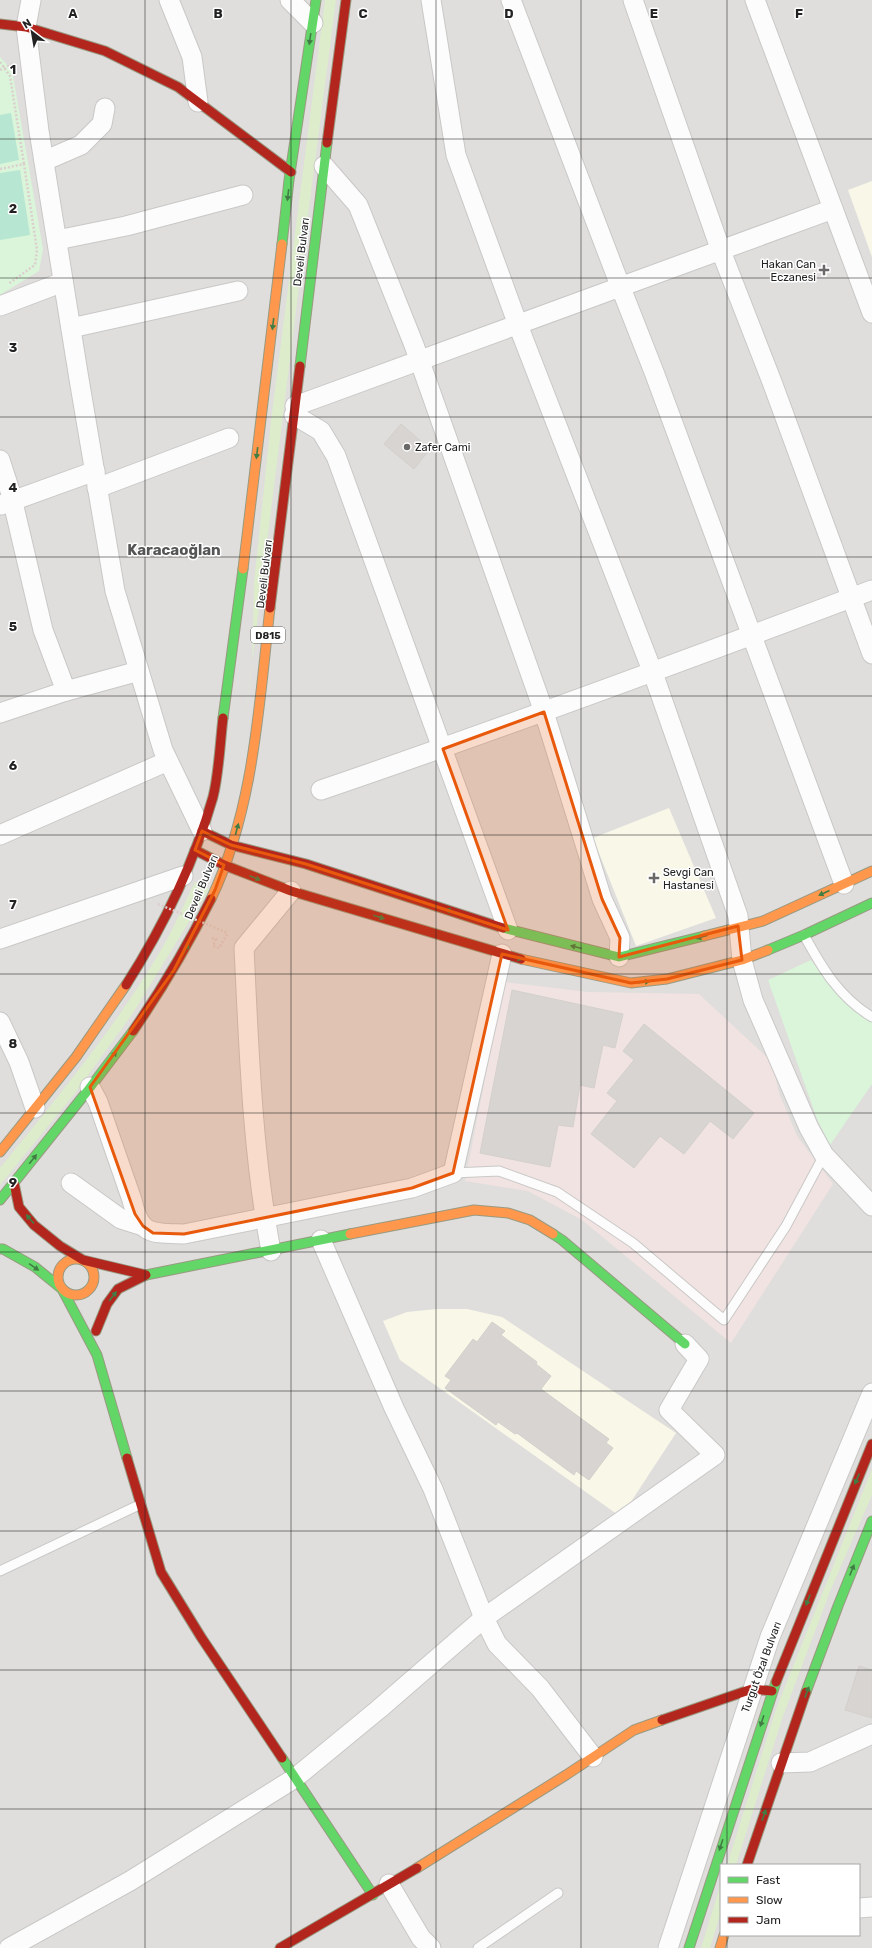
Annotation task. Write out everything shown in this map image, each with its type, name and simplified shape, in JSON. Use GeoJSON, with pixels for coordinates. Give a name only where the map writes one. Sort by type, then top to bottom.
{"type":"FeatureCollection","features":[{"type":"Feature","properties":{"kind":"main road","name":"Develi Bulvarı"},"geometry":{"type":"LineString","coordinates":[[0,1152],[118,999],[158,931],[195,850],[213,795],[218,771],[291,172],[316,0]]}},
{"type":"Feature","properties":{"kind":"main road","name":"Develi Bulvarı"},"geometry":{"type":"LineString","coordinates":[[0,1200],[130,1035],[174,970],[215,890],[232,845],[242,808],[252,760],[324,166],[346,0]]}},
{"type":"Feature","properties":{"kind":"main road"},"geometry":{"type":"LineString","coordinates":[[0,24],[26,27],[105,51],[178,87],[291,172]]}},
{"type":"Feature","properties":{"kind":"main road"},"geometry":{"type":"LineString","coordinates":[[202,831],[232,845],[306,864],[508,930],[619,957],[682,942],[738,926],[763,921],[872,871]]}},
{"type":"Feature","properties":{"kind":"main road"},"geometry":{"type":"LineString","coordinates":[[195,850],[224,865],[291,891],[502,954],[532,962],[631,983],[667,979],[742,960],[804,935],[872,903]]}},
{"type":"Feature","properties":{"kind":"main road"},"geometry":{"type":"LineString","coordinates":[[14,1183],[19,1207],[34,1225],[60,1246],[88,1263],[94,1273],[94,1297]]}},
{"type":"Feature","properties":{"kind":"main road"},"geometry":{"type":"LineString","coordinates":[[96,1331],[107,1304],[118,1289],[146,1274],[271,1251],[474,1210],[508,1212],[530,1220],[562,1240],[685,1344]]}},
{"type":"Feature","properties":{"kind":"main road"},"geometry":{"type":"LineString","coordinates":[[0,1249],[3,1249],[34,1267],[72,1295],[79,1295],[90,1290],[93,1284]]}},
{"type":"Feature","properties":{"kind":"main road"},"geometry":{"type":"LineString","coordinates":[[146,1274],[83,1260],[71,1259],[61,1266],[57,1278],[97,1356],[161,1572],[201,1637],[373,1895]]}},
{"type":"Feature","properties":{"kind":"main road"},"geometry":{"type":"LineString","coordinates":[[95,1310],[97,1356]]}},
{"type":"Feature","properties":{"kind":"main road","name":"Turgut Özal Bulvarı"},"geometry":{"type":"LineString","coordinates":[[689,1948],[772,1691],[872,1444]]}},
{"type":"Feature","properties":{"kind":"main road"},"geometry":{"type":"LineString","coordinates":[[747,1864],[781,1763],[841,1597],[872,1521]]}},
{"type":"Feature","properties":{"kind":"main road"},"geometry":{"type":"LineString","coordinates":[[280,1948],[373,1895],[634,1730],[752,1689],[772,1691]]}},
{"type":"Feature","properties":{"kind":"main road"},"geometry":{"type":"LineString","coordinates":[[720,1948],[724,1936]]}},
{"type":"Feature","properties":{"kind":"street"},"geometry":{"type":"LineString","coordinates":[[31,0],[26,27],[44,161],[115,591],[163,750],[202,831]]}},
{"type":"Feature","properties":{"kind":"street"},"geometry":{"type":"LineString","coordinates":[[169,0],[192,57],[198,102]]}},
{"type":"Feature","properties":{"kind":"street"},"geometry":{"type":"LineString","coordinates":[[290,0],[312,23]]}},
{"type":"Feature","properties":{"kind":"street"},"geometry":{"type":"LineString","coordinates":[[431,0],[456,155],[518,325],[653,673],[738,916],[742,960],[753,1000],[809,1128],[824,1155],[872,1206]]}},
{"type":"Feature","properties":{"kind":"street"},"geometry":{"type":"LineString","coordinates":[[511,0],[620,288],[654,372],[844,884]]}},
{"type":"Feature","properties":{"kind":"street"},"geometry":{"type":"LineString","coordinates":[[633,0],[721,251],[772,382],[872,654]]}},
{"type":"Feature","properties":{"kind":"street"},"geometry":{"type":"LineString","coordinates":[[755,0],[872,313]]}},
{"type":"Feature","properties":{"kind":"street"},"geometry":{"type":"LineString","coordinates":[[44,161],[81,145],[102,124],[105,108]]}},
{"type":"Feature","properties":{"kind":"street"},"geometry":{"type":"LineString","coordinates":[[324,166],[358,205],[420,362],[544,712],[602,899],[620,938],[619,957]]}},
{"type":"Feature","properties":{"kind":"street"},"geometry":{"type":"LineString","coordinates":[[57,240],[126,226],[243,195]]}},
{"type":"Feature","properties":{"kind":"street"},"geometry":{"type":"LineString","coordinates":[[295,411],[518,325],[833,209]]}},
{"type":"Feature","properties":{"kind":"street"},"geometry":{"type":"LineString","coordinates":[[0,306],[63,282]]}},
{"type":"Feature","properties":{"kind":"street"},"geometry":{"type":"LineString","coordinates":[[71,328],[238,291]]}},
{"type":"Feature","properties":{"kind":"street"},"geometry":{"type":"LineString","coordinates":[[295,411],[322,431],[336,456],[508,930]]}},
{"type":"Feature","properties":{"kind":"street"},"geometry":{"type":"LineString","coordinates":[[6,503],[96,479],[229,438]]}},
{"type":"Feature","properties":{"kind":"street"},"geometry":{"type":"LineString","coordinates":[[0,460],[6,503],[43,630],[66,691]]}},
{"type":"Feature","properties":{"kind":"street"},"geometry":{"type":"LineString","coordinates":[[321,790],[443,749],[653,673],[872,590]]}},
{"type":"Feature","properties":{"kind":"street"},"geometry":{"type":"LineString","coordinates":[[0,713],[66,691],[139,671]]}},
{"type":"Feature","properties":{"kind":"street"},"geometry":{"type":"LineString","coordinates":[[0,835],[168,761]]}},
{"type":"Feature","properties":{"kind":"street"},"geometry":{"type":"LineString","coordinates":[[0,939],[183,876]]}},
{"type":"Feature","properties":{"kind":"street"},"geometry":{"type":"LineString","coordinates":[[271,1251],[265,1219],[251,1086],[244,948],[291,891]]}},
{"type":"Feature","properties":{"kind":"street"},"geometry":{"type":"LineString","coordinates":[[71,1183],[121,1219],[143,1226],[153,1233],[184,1234],[265,1219],[412,1188],[453,1173],[502,954]]}},
{"type":"Feature","properties":{"kind":"street"},"geometry":{"type":"LineString","coordinates":[[0,1022],[19,1062],[35,1108]]}},
{"type":"Feature","properties":{"kind":"street"},"geometry":{"type":"LineString","coordinates":[[90,1087],[98,1102],[132,1200],[135,1214],[143,1226]]}},
{"type":"Feature","properties":{"kind":"street"},"geometry":{"type":"LineString","coordinates":[[321,1240],[394,1408],[433,1489],[484,1618],[497,1644],[540,1688],[593,1757]]}},
{"type":"Feature","properties":{"kind":"street"},"geometry":{"type":"LineString","coordinates":[[9,1948],[130,1881],[295,1778],[379,1709],[484,1618],[714,1456],[669,1410],[699,1359],[685,1344]]}},
{"type":"Feature","properties":{"kind":"street","name":"Turgut Özal Bulvarı"},"geometry":{"type":"LineString","coordinates":[[668,1948],[752,1689],[773,1630],[872,1393]]}},
{"type":"Feature","properties":{"kind":"street"},"geometry":{"type":"LineString","coordinates":[[781,1763],[810,1762],[872,1734]]}},
{"type":"Feature","properties":{"kind":"street"},"geometry":{"type":"LineString","coordinates":[[390,1884],[420,1945]]}},
{"type":"Feature","properties":{"kind":"street"},"geometry":{"type":"LineString","coordinates":[[860,1908],[872,1907]]}},
{"type":"Feature","properties":{"kind":"lane"},"geometry":{"type":"LineString","coordinates":[[804,935],[832,983],[852,1004],[872,1017]]}},
{"type":"Feature","properties":{"kind":"lane"},"geometry":{"type":"LineString","coordinates":[[453,1173],[499,1171],[557,1192],[633,1243],[724,1320],[786,1226],[824,1155]]}},
{"type":"Feature","properties":{"kind":"lane"},"geometry":{"type":"LineString","coordinates":[[0,1571],[141,1504]]}},
{"type":"Feature","properties":{"kind":"lane"},"geometry":{"type":"LineString","coordinates":[[478,1948],[558,1893]]}},
{"type":"Feature","properties":{"kind":"path"},"geometry":{"type":"LineString","coordinates":[[0,62],[10,76],[37,250],[35,265],[6,285]]}},
{"type":"Feature","properties":{"kind":"path"},"geometry":{"type":"LineString","coordinates":[[0,169],[24,164]]}},
{"type":"Feature","properties":{"kind":"path"},"geometry":{"type":"LineString","coordinates":[[158,904],[228,933],[219,948],[213,946],[216,939]]}},
{"type":"Feature","properties":{"kind":"highlighted area"},"geometry":{"type":"Polygon","coordinates":[[[544,712],[602,899],[620,938],[619,957],[738,926],[742,960],[667,979],[631,983],[502,954],[453,1173],[412,1188],[184,1234],[153,1233],[143,1226],[135,1214],[90,1087],[174,970],[215,890],[224,865],[195,850],[202,831],[231,845],[306,864],[508,930],[443,749],[544,712]]]}},
{"type":"Feature","properties":{"kind":"shaded area"},"geometry":{"type":"Polygon","coordinates":[[[0,0],[872,0],[872,1948],[0,1948],[0,0]]]}},
{"type":"Feature","properties":{"kind":"shaded area"},"geometry":{"type":"Polygon","coordinates":[[[872,181],[872,257],[848,190],[872,181]]]}},
{"type":"Feature","properties":{"kind":"shaded area","name":"Sevgi Can Hastanesi"},"geometry":{"type":"Polygon","coordinates":[[[669,808],[716,918],[636,946],[593,838],[669,808]]]}},
{"type":"Feature","properties":{"kind":"shaded area"},"geometry":{"type":"Polygon","coordinates":[[[504,982],[588,992],[699,994],[772,1062],[779,1093],[797,1136],[833,1184],[731,1343],[582,1220],[528,1191],[465,1181],[504,982]]]}},
{"type":"Feature","properties":{"kind":"shaded area"},"geometry":{"type":"Polygon","coordinates":[[[437,1309],[467,1309],[502,1317],[676,1433],[621,1517],[400,1360],[383,1321],[407,1312],[437,1309]]]}},
{"type":"Feature","properties":{"kind":"green space"},"geometry":{"type":"Polygon","coordinates":[[[325,0],[336,0],[307,223],[252,662],[254,583],[271,421],[325,0]]]}},
{"type":"Feature","properties":{"kind":"green space"},"geometry":{"type":"Polygon","coordinates":[[[0,57],[12,70],[43,249],[39,271],[0,295],[0,57]]]}},
{"type":"Feature","properties":{"kind":"green space"},"geometry":{"type":"Polygon","coordinates":[[[11,113],[19,160],[0,164],[0,115],[11,113]]]}},
{"type":"Feature","properties":{"kind":"green space"},"geometry":{"type":"Polygon","coordinates":[[[20,170],[30,235],[0,240],[0,173],[20,170]]]}},
{"type":"Feature","properties":{"kind":"green space"},"geometry":{"type":"Polygon","coordinates":[[[252,662],[252,666],[242,743],[252,662]]]}},
{"type":"Feature","properties":{"kind":"green space"},"geometry":{"type":"Polygon","coordinates":[[[195,882],[209,889],[133,1013],[76,1092],[0,1185],[0,1168],[105,1035],[166,942],[195,882]]]}},
{"type":"Feature","properties":{"kind":"green space"},"geometry":{"type":"Polygon","coordinates":[[[811,960],[824,977],[846,1000],[872,1019],[872,1084],[830,1145],[817,1119],[768,980],[811,960]]]}},
{"type":"Feature","properties":{"kind":"green space"},"geometry":{"type":"Polygon","coordinates":[[[872,1469],[872,1495],[831,1589],[783,1716],[736,1864],[727,1864],[776,1709],[872,1469]]]}},
{"type":"Feature","properties":{"kind":"green space"},"geometry":{"type":"Polygon","coordinates":[[[720,1886],[720,1915],[710,1948],[701,1948],[720,1886]]]}},
{"type":"Feature","properties":{"kind":"building","name":"Zafer Cami"},"geometry":{"type":"Polygon","coordinates":[[[401,424],[430,449],[414,469],[384,444],[401,424]]]}},
{"type":"Feature","properties":{"kind":"building"},"geometry":{"type":"Polygon","coordinates":[[[512,990],[623,1014],[615,1048],[603,1045],[594,1088],[580,1085],[573,1127],[558,1125],[550,1167],[480,1153],[512,990]]]}},
{"type":"Feature","properties":{"kind":"building"},"geometry":{"type":"Polygon","coordinates":[[[644,1024],[754,1113],[733,1139],[710,1121],[684,1154],[660,1136],[634,1168],[591,1134],[617,1101],[607,1093],[634,1060],[623,1051],[644,1024]]]}},
{"type":"Feature","properties":{"kind":"building"},"geometry":{"type":"Polygon","coordinates":[[[492,1322],[505,1331],[501,1335],[537,1362],[536,1364],[551,1376],[541,1389],[609,1439],[606,1443],[613,1448],[589,1480],[576,1471],[574,1475],[517,1433],[515,1434],[498,1422],[496,1425],[445,1388],[451,1380],[445,1376],[473,1339],[477,1342],[492,1322]]]}},
{"type":"Feature","properties":{"kind":"building"},"geometry":{"type":"Polygon","coordinates":[[[859,1666],[872,1670],[872,1718],[845,1710],[859,1666]]]}},
{"type":"Feature","properties":{"kind":"traffic: fast"},"geometry":{"type":"LineString","coordinates":[[282,244],[289,180],[316,0]]}},
{"type":"Feature","properties":{"kind":"traffic: fast"},"geometry":{"type":"LineString","coordinates":[[300,366],[327,143]]}},
{"type":"Feature","properties":{"kind":"traffic: fast"},"geometry":{"type":"LineString","coordinates":[[223,718],[243,569]]}},
{"type":"Feature","properties":{"kind":"traffic: fast"},"geometry":{"type":"LineString","coordinates":[[768,950],[872,903]]}},
{"type":"Feature","properties":{"kind":"traffic: fast"},"geometry":{"type":"LineString","coordinates":[[503,928],[619,957],[704,936]]}},
{"type":"Feature","properties":{"kind":"traffic: fast"},"geometry":{"type":"LineString","coordinates":[[0,1200],[89,1089],[133,1031]]}},
{"type":"Feature","properties":{"kind":"traffic: fast"},"geometry":{"type":"LineString","coordinates":[[146,1275],[350,1234]]}},
{"type":"Feature","properties":{"kind":"traffic: fast"},"geometry":{"type":"LineString","coordinates":[[553,1234],[685,1344]]}},
{"type":"Feature","properties":{"kind":"traffic: fast"},"geometry":{"type":"LineString","coordinates":[[0,1249],[3,1249],[35,1267],[62,1289],[97,1355],[127,1458]]}},
{"type":"Feature","properties":{"kind":"traffic: fast"},"geometry":{"type":"LineString","coordinates":[[806,1692],[872,1521]]}},
{"type":"Feature","properties":{"kind":"traffic: fast"},"geometry":{"type":"LineString","coordinates":[[689,1948],[776,1682]]}},
{"type":"Feature","properties":{"kind":"traffic: fast"},"geometry":{"type":"LineString","coordinates":[[282,1758],[373,1895]]}},
{"type":"Feature","properties":{"kind":"traffic: slow"},"geometry":{"type":"LineString","coordinates":[[243,569],[282,244]]}},
{"type":"Feature","properties":{"kind":"traffic: slow"},"geometry":{"type":"LineString","coordinates":[[211,899],[225,865],[237,829],[246,793],[258,719],[270,608]]}},
{"type":"Feature","properties":{"kind":"traffic: slow"},"geometry":{"type":"LineString","coordinates":[[704,936],[763,921],[872,871]]}},
{"type":"Feature","properties":{"kind":"traffic: slow"},"geometry":{"type":"LineString","coordinates":[[521,959],[631,983],[667,979],[742,960],[768,950]]}},
{"type":"Feature","properties":{"kind":"traffic: slow"},"geometry":{"type":"LineString","coordinates":[[0,1152],[76,1057],[126,985]]}},
{"type":"Feature","properties":{"kind":"traffic: slow"},"geometry":{"type":"LineString","coordinates":[[350,1234],[474,1210],[508,1213],[530,1220],[553,1234]]}},
{"type":"Feature","properties":{"kind":"traffic: slow"},"geometry":{"type":"LineString","coordinates":[[80,1259],[89,1264],[93,1270],[94,1277],[93,1284],[89,1290],[80,1295],[72,1295],[63,1290],[59,1284],[58,1273],[63,1264],[69,1260],[80,1259]]}},
{"type":"Feature","properties":{"kind":"traffic: slow"},"geometry":{"type":"LineString","coordinates":[[417,1868],[566,1775],[634,1730],[662,1720]]}},
{"type":"Feature","properties":{"kind":"traffic: slow"},"geometry":{"type":"LineString","coordinates":[[720,1948],[724,1936]]}},
{"type":"Feature","properties":{"kind":"traffic: jam"},"geometry":{"type":"LineString","coordinates":[[327,143],[346,0]]}},
{"type":"Feature","properties":{"kind":"traffic: jam"},"geometry":{"type":"LineString","coordinates":[[0,24],[26,27],[105,51],[178,87],[291,172]]}},
{"type":"Feature","properties":{"kind":"traffic: jam"},"geometry":{"type":"LineString","coordinates":[[270,608],[300,366]]}},
{"type":"Feature","properties":{"kind":"traffic: jam"},"geometry":{"type":"LineString","coordinates":[[126,985],[165,917],[197,846],[215,788],[223,718]]}},
{"type":"Feature","properties":{"kind":"traffic: jam"},"geometry":{"type":"LineString","coordinates":[[202,831],[231,845],[306,864],[503,928]]}},
{"type":"Feature","properties":{"kind":"traffic: jam"},"geometry":{"type":"LineString","coordinates":[[195,850],[224,865],[291,891],[521,959]]}},
{"type":"Feature","properties":{"kind":"traffic: jam"},"geometry":{"type":"LineString","coordinates":[[133,1031],[174,966],[211,899]]}},
{"type":"Feature","properties":{"kind":"traffic: jam"},"geometry":{"type":"LineString","coordinates":[[14,1183],[19,1207],[34,1225],[60,1246],[83,1260],[146,1275],[118,1289],[107,1304],[96,1331]]}},
{"type":"Feature","properties":{"kind":"traffic: jam"},"geometry":{"type":"LineString","coordinates":[[776,1682],[872,1444]]}},
{"type":"Feature","properties":{"kind":"traffic: jam"},"geometry":{"type":"LineString","coordinates":[[127,1458],[161,1572],[201,1637],[282,1758]]}},
{"type":"Feature","properties":{"kind":"traffic: jam"},"geometry":{"type":"LineString","coordinates":[[662,1720],[752,1689],[772,1691]]}},
{"type":"Feature","properties":{"kind":"traffic: jam"},"geometry":{"type":"LineString","coordinates":[[747,1864],[806,1692]]}},
{"type":"Feature","properties":{"kind":"traffic: jam"},"geometry":{"type":"LineString","coordinates":[[280,1948],[417,1868]]}},
{"type":"Feature","properties":{"kind":"place","name":"Hakan Can Eczanesi"},"geometry":{"type":"Point","coordinates":[824,270]}},
{"type":"Feature","properties":{"kind":"place","name":"Zafer Cami"},"geometry":{"type":"Point","coordinates":[407,447]}},
{"type":"Feature","properties":{"kind":"place","name":"Sevgi Can Hastanesi"},"geometry":{"type":"Point","coordinates":[654,878]}},
{"type":"Feature","properties":{"kind":"district","name":"Karacaoğlan"},"geometry":{"type":"Point","coordinates":[174,550]}}]}
